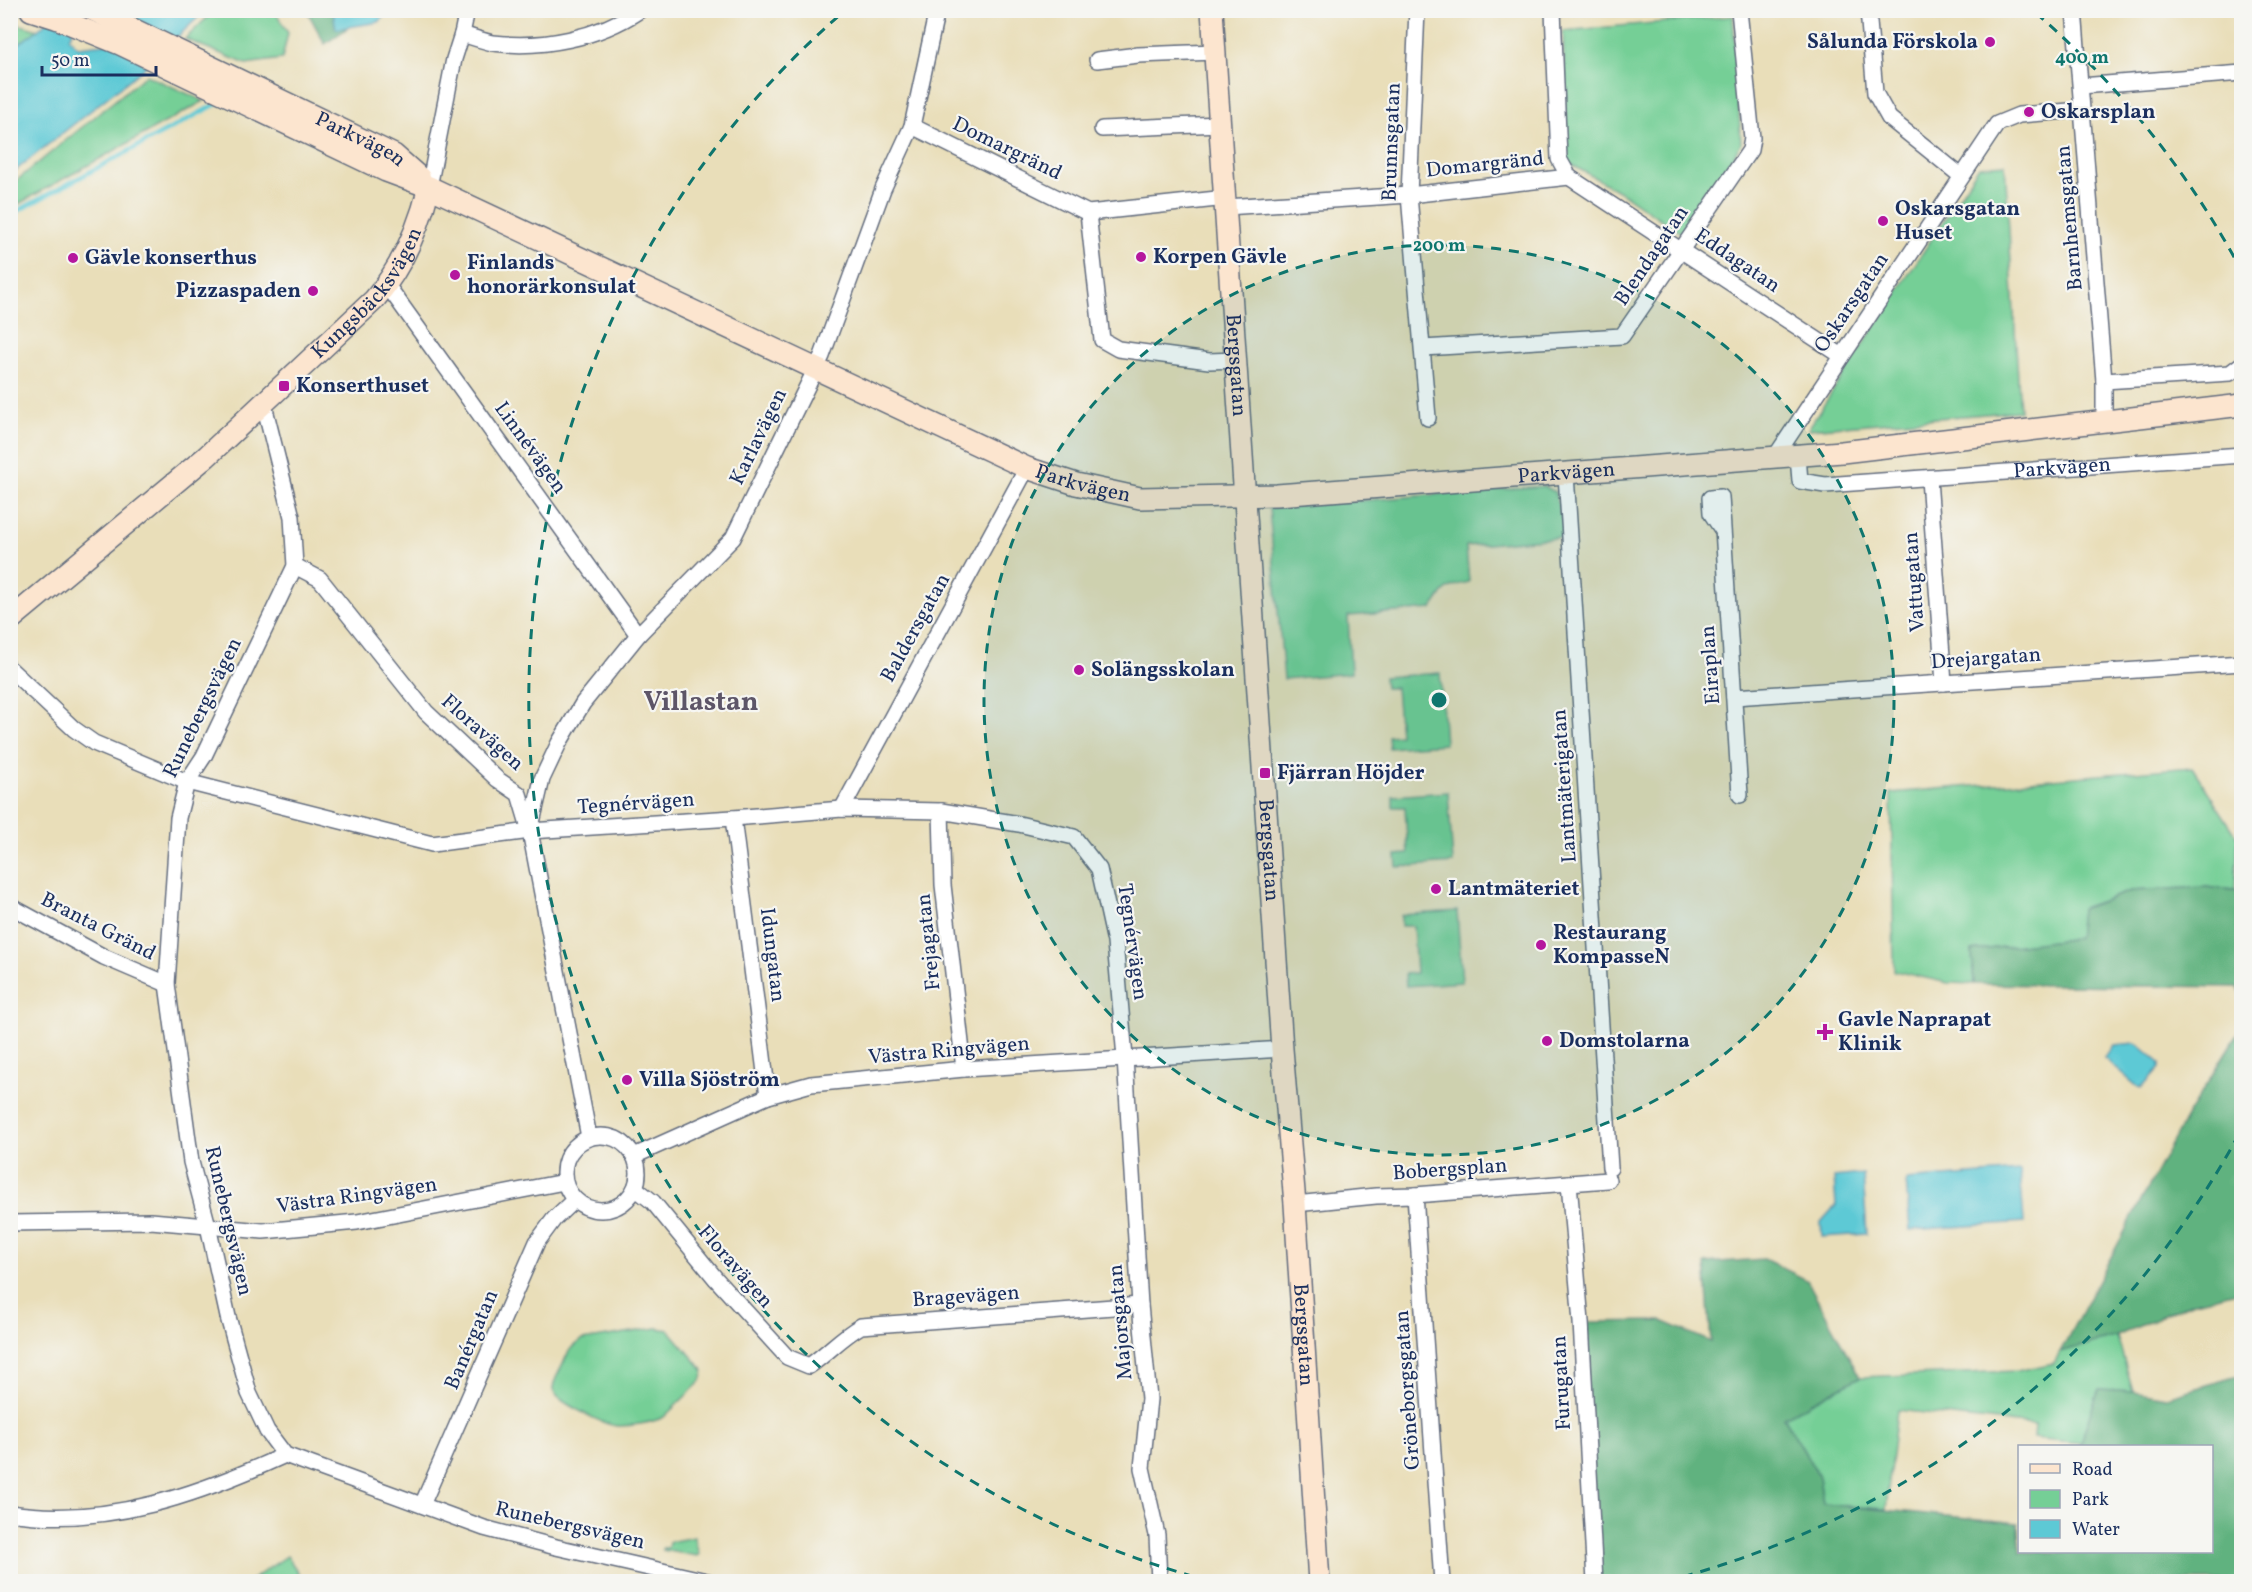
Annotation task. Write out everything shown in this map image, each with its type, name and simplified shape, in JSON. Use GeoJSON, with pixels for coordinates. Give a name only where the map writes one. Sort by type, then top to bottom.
{"type":"FeatureCollection","features":[{"type":"Feature","properties":{"kind":"main road"},"geometry":{"type":"LineString","coordinates":[[31,10],[56,18],[281,111]]}},
{"type":"Feature","properties":{"kind":"main road"},"geometry":{"type":"LineString","coordinates":[[93,10],[281,111]]}},
{"type":"Feature","properties":{"kind":"main road","name":"Bergsgatan"},"geometry":{"type":"LineString","coordinates":[[1212,10],[1282,1049],[1295,1204],[1318,1581]]}},
{"type":"Feature","properties":{"kind":"main road","name":"Parkvägen"},"geometry":{"type":"LineString","coordinates":[[281,111],[386,171],[429,187],[656,292],[1027,468],[1076,484],[1140,498],[1246,496],[1798,456],[2241,405]]}},
{"type":"Feature","properties":{"kind":"main road","name":"Kungsbäcksvägen"},"geometry":{"type":"LineString","coordinates":[[10,620],[206,457],[374,300],[387,285],[412,241],[429,187]]}},
{"type":"Feature","properties":{"kind":"street","name":"Kungsbäcksvägen"},"geometry":{"type":"LineString","coordinates":[[429,187],[454,59],[467,10]]}},
{"type":"Feature","properties":{"kind":"street"},"geometry":{"type":"LineString","coordinates":[[462,34],[492,43],[548,44],[609,28],[640,10]]}},
{"type":"Feature","properties":{"kind":"street","name":"Karlavägen"},"geometry":{"type":"LineString","coordinates":[[531,831],[542,779],[559,743],[583,702],[638,635],[733,538],[816,369],[883,189],[912,126],[937,10]]}},
{"type":"Feature","properties":{"kind":"street","name":"Brunnsgatan"},"geometry":{"type":"LineString","coordinates":[[1417,10],[1409,195],[1428,418]]}},
{"type":"Feature","properties":{"kind":"street"},"geometry":{"type":"LineString","coordinates":[[1553,10],[1559,159],[1569,177]]}},
{"type":"Feature","properties":{"kind":"street","name":"Blendagatan"},"geometry":{"type":"LineString","coordinates":[[1423,348],[1622,336],[1750,150],[1752,138],[1739,10]]}},
{"type":"Feature","properties":{"kind":"street"},"geometry":{"type":"LineString","coordinates":[[1868,10],[1875,93],[1889,118],[1961,176]]}},
{"type":"Feature","properties":{"kind":"street","name":"Barnhemsgatan"},"geometry":{"type":"LineString","coordinates":[[2074,10],[2104,381],[2104,422]]}},
{"type":"Feature","properties":{"kind":"street"},"geometry":{"type":"LineString","coordinates":[[1097,60],[1215,52]]}},
{"type":"Feature","properties":{"kind":"street"},"geometry":{"type":"LineString","coordinates":[[2081,86],[2241,73]]}},
{"type":"Feature","properties":{"kind":"street","name":"Oskarsgatan"},"geometry":{"type":"LineString","coordinates":[[1775,457],[1997,124],[2019,115],[2082,110]]}},
{"type":"Feature","properties":{"kind":"street"},"geometry":{"type":"LineString","coordinates":[[1102,129],[1220,124]]}},
{"type":"Feature","properties":{"kind":"street","name":"Domargränd"},"geometry":{"type":"LineString","coordinates":[[912,126],[1088,213],[1226,203],[1409,195],[1569,177]]}},
{"type":"Feature","properties":{"kind":"street","name":"Eddagatan"},"geometry":{"type":"LineString","coordinates":[[1569,177],[1842,356]]}},
{"type":"Feature","properties":{"kind":"street"},"geometry":{"type":"LineString","coordinates":[[1088,213],[1102,340],[1118,349],[1209,361],[1236,360]]}},
{"type":"Feature","properties":{"kind":"street","name":"Linnévägen"},"geometry":{"type":"LineString","coordinates":[[387,285],[638,635]]}},
{"type":"Feature","properties":{"kind":"street"},"geometry":{"type":"LineString","coordinates":[[2104,381],[2230,373],[2241,364]]}},
{"type":"Feature","properties":{"kind":"street"},"geometry":{"type":"LineString","coordinates":[[264,405],[292,517],[295,566]]}},
{"type":"Feature","properties":{"kind":"street","name":"Parkvägen"},"geometry":{"type":"LineString","coordinates":[[1798,456],[1800,481],[1825,485],[2241,455]]}},
{"type":"Feature","properties":{"kind":"street","name":"Baldersgatan"},"geometry":{"type":"LineString","coordinates":[[842,809],[1027,468]]}},
{"type":"Feature","properties":{"kind":"street","name":"Lantmäterigatan"},"geometry":{"type":"LineString","coordinates":[[1566,474],[1609,1174]]}},
{"type":"Feature","properties":{"kind":"street","name":"Vattugatan"},"geometry":{"type":"LineString","coordinates":[[1929,479],[1944,683]]}},
{"type":"Feature","properties":{"kind":"street","name":"Eiraplan"},"geometry":{"type":"LineString","coordinates":[[1723,531],[1740,795]]}},
{"type":"Feature","properties":{"kind":"street","name":"Runebergsvägen"},"geometry":{"type":"LineString","coordinates":[[295,566],[204,756],[187,782],[178,818],[167,984],[191,1162],[228,1317],[249,1392],[267,1431],[285,1455],[493,1531],[659,1575],[711,1581]]}},
{"type":"Feature","properties":{"kind":"street","name":"Floravägen"},"geometry":{"type":"LineString","coordinates":[[295,566],[320,579],[426,712],[497,779],[519,794],[531,831],[589,1137]]}},
{"type":"Feature","properties":{"kind":"street","name":"Drejargatan"},"geometry":{"type":"LineString","coordinates":[[1734,697],[2241,663]]}},
{"type":"Feature","properties":{"kind":"street","name":"Tegnérvägen"},"geometry":{"type":"LineString","coordinates":[[10,669],[74,729],[94,743],[187,782],[432,844],[531,831],[842,809],[941,811],[1019,824],[1074,837],[1099,869],[1115,942],[1125,1058]]}},
{"type":"Feature","properties":{"kind":"street","name":"Frejagatan"},"geometry":{"type":"LineString","coordinates":[[941,811],[943,885],[964,1069]]}},
{"type":"Feature","properties":{"kind":"street","name":"Idungatan"},"geometry":{"type":"LineString","coordinates":[[734,818],[768,1096]]}},
{"type":"Feature","properties":{"kind":"street","name":"Branta Gränd"},"geometry":{"type":"LineString","coordinates":[[10,906],[104,957],[167,984]]}},
{"type":"Feature","properties":{"kind":"street","name":"Västra Ringvägen"},"geometry":{"type":"LineString","coordinates":[[634,1156],[768,1096],[811,1084],[964,1069],[1282,1049]]}},
{"type":"Feature","properties":{"kind":"street","name":"Majorsgatan"},"geometry":{"type":"LineString","coordinates":[[1125,1058],[1140,1305],[1149,1399],[1142,1468],[1156,1535],[1159,1581]]}},
{"type":"Feature","properties":{"kind":"street"},"geometry":{"type":"LineString","coordinates":[[599,1135],[620,1141],[634,1156],[638,1166],[635,1188],[621,1204],[611,1209],[591,1209],[574,1200],[564,1182],[565,1160],[579,1142],[589,1137],[599,1135]]}},
{"type":"Feature","properties":{"kind":"street","name":"Bobergsplan"},"geometry":{"type":"LineString","coordinates":[[1295,1204],[1569,1183],[1609,1174]]}},
{"type":"Feature","properties":{"kind":"street","name":"Västra Ringvägen"},"geometry":{"type":"LineString","coordinates":[[10,1223],[151,1221],[263,1231],[357,1222],[564,1182]]}},
{"type":"Feature","properties":{"kind":"street","name":"Furugatan"},"geometry":{"type":"LineString","coordinates":[[1569,1183],[1581,1322],[1595,1581]]}},
{"type":"Feature","properties":{"kind":"street","name":"Floravägen"},"geometry":{"type":"LineString","coordinates":[[635,1188],[653,1202],[716,1279],[787,1357],[809,1366]]}},
{"type":"Feature","properties":{"kind":"street","name":"Gröneborgsgatan"},"geometry":{"type":"LineString","coordinates":[[1415,1195],[1442,1581]]}},
{"type":"Feature","properties":{"kind":"street","name":"Banérgatan"},"geometry":{"type":"LineString","coordinates":[[422,1505],[537,1242],[554,1219],[574,1200]]}},
{"type":"Feature","properties":{"kind":"street","name":"Bragevägen"},"geometry":{"type":"LineString","coordinates":[[809,1366],[844,1336],[861,1326],[1140,1305]]}},
{"type":"Feature","properties":{"kind":"street"},"geometry":{"type":"LineString","coordinates":[[10,1513],[70,1516],[130,1509],[236,1478],[285,1455]]}},
{"type":"Feature","properties":{"kind":"green space"},"geometry":{"type":"Polygon","coordinates":[[[214,11],[275,11],[288,33],[282,59],[246,64],[185,39],[214,11]]]}},
{"type":"Feature","properties":{"kind":"green space"},"geometry":{"type":"Polygon","coordinates":[[[307,11],[333,11],[336,29],[349,27],[325,44],[307,11]]]}},
{"type":"Feature","properties":{"kind":"green space"},"geometry":{"type":"Polygon","coordinates":[[[1733,16],[1741,144],[1682,234],[1625,195],[1567,162],[1563,31],[1733,16]]]}},
{"type":"Feature","properties":{"kind":"green space"},"geometry":{"type":"Polygon","coordinates":[[[11,22],[38,30],[11,49],[11,22]]]}},
{"type":"Feature","properties":{"kind":"green space"},"geometry":{"type":"Polygon","coordinates":[[[146,75],[204,101],[11,208],[11,185],[146,75]]]}},
{"type":"Feature","properties":{"kind":"green space"},"geometry":{"type":"Polygon","coordinates":[[[2005,164],[2020,411],[1808,429],[1979,166],[2005,164]]]}},
{"type":"Feature","properties":{"kind":"green space"},"geometry":{"type":"Polygon","coordinates":[[[1544,486],[1555,492],[1566,537],[1466,546],[1469,582],[1446,590],[1432,609],[1348,616],[1351,673],[1284,679],[1269,508],[1544,486]]]}},
{"type":"Feature","properties":{"kind":"green space"},"geometry":{"type":"Polygon","coordinates":[[[1440,673],[1445,744],[1389,748],[1388,736],[1400,735],[1396,688],[1385,688],[1384,677],[1440,673]]]}},
{"type":"Feature","properties":{"kind":"green space"},"geometry":{"type":"Polygon","coordinates":[[[2192,767],[2238,838],[2235,890],[2206,887],[2131,891],[2081,908],[2079,938],[1972,951],[1974,984],[1948,983],[1894,971],[1891,793],[2192,767]]]}},
{"type":"Feature","properties":{"kind":"green space"},"geometry":{"type":"Polygon","coordinates":[[[1448,792],[1453,863],[1397,867],[1396,855],[1408,854],[1405,807],[1393,807],[1393,796],[1448,792]]]}},
{"type":"Feature","properties":{"kind":"green space"},"geometry":{"type":"Polygon","coordinates":[[[2206,887],[2241,891],[2241,995],[2237,987],[1974,984],[1972,951],[2078,938],[2081,909],[2131,891],[2206,887]]]}},
{"type":"Feature","properties":{"kind":"green space"},"geometry":{"type":"Polygon","coordinates":[[[1457,911],[1462,982],[1406,986],[1405,974],[1416,973],[1413,926],[1401,926],[1401,915],[1457,911]]]}},
{"type":"Feature","properties":{"kind":"green space"},"geometry":{"type":"Polygon","coordinates":[[[2241,1028],[2241,1291],[2191,1303],[2117,1336],[2060,1352],[2186,1117],[2241,1028]]]}},
{"type":"Feature","properties":{"kind":"green space"},"geometry":{"type":"Polygon","coordinates":[[[1764,1259],[1807,1280],[1860,1377],[1784,1417],[1819,1477],[1823,1504],[2018,1523],[2018,1553],[2213,1553],[2213,1445],[2079,1445],[2099,1389],[2133,1391],[2166,1397],[2241,1375],[2241,1581],[1596,1581],[1581,1322],[1662,1321],[1711,1342],[1705,1263],[1764,1259]]]}},
{"type":"Feature","properties":{"kind":"green space"},"geometry":{"type":"Polygon","coordinates":[[[657,1328],[669,1330],[704,1371],[701,1381],[664,1417],[635,1425],[612,1425],[582,1412],[556,1395],[553,1390],[555,1380],[568,1352],[576,1344],[583,1340],[657,1328]]]}},
{"type":"Feature","properties":{"kind":"green space"},"geometry":{"type":"Polygon","coordinates":[[[2117,1336],[2133,1391],[2099,1389],[2080,1443],[2033,1438],[2034,1425],[1897,1410],[1886,1509],[1823,1504],[1819,1477],[1784,1417],[1860,1377],[2017,1371],[2054,1363],[2060,1352],[2117,1336]]]}},
{"type":"Feature","properties":{"kind":"green space"},"geometry":{"type":"Polygon","coordinates":[[[694,1537],[699,1554],[697,1556],[663,1550],[663,1548],[668,1548],[669,1542],[694,1537]]]}},
{"type":"Feature","properties":{"kind":"green space"},"geometry":{"type":"Polygon","coordinates":[[[287,1556],[304,1581],[250,1581],[287,1556]]]}},
{"type":"Feature","properties":{"kind":"water"},"geometry":{"type":"Polygon","coordinates":[[[333,10],[388,11],[379,22],[336,29],[333,10]]]}},
{"type":"Feature","properties":{"kind":"water"},"geometry":{"type":"Polygon","coordinates":[[[58,11],[86,11],[69,38],[78,47],[104,44],[125,28],[138,11],[205,11],[143,69],[11,174],[10,50],[38,30],[58,11]]]}},
{"type":"Feature","properties":{"kind":"water"},"geometry":{"type":"Polygon","coordinates":[[[2136,1043],[2160,1063],[2160,1068],[2142,1088],[2104,1058],[2114,1045],[2136,1043]]]}},
{"type":"Feature","properties":{"kind":"water"},"geometry":{"type":"Polygon","coordinates":[[[2020,1171],[2024,1222],[1910,1230],[1906,1180],[2020,1171]]]}},
{"type":"Feature","properties":{"kind":"water"},"geometry":{"type":"Polygon","coordinates":[[[1863,1174],[1867,1234],[1822,1237],[1821,1222],[1836,1205],[1834,1177],[1863,1174]]]}},
{"type":"Feature","properties":{"kind":"waterway"},"geometry":{"type":"LineString","coordinates":[[10,215],[222,101]]}},
{"type":"Feature","properties":{"kind":"place","name":"Sålunda Förskola"},"geometry":{"type":"Point","coordinates":[1990,42]}},
{"type":"Feature","properties":{"kind":"place","name":"Oskarsplan"},"geometry":{"type":"Point","coordinates":[2029,112]}},
{"type":"Feature","properties":{"kind":"place","name":"Oskarsgatan Huset"},"geometry":{"type":"Point","coordinates":[1883,221]}},
{"type":"Feature","properties":{"kind":"place","name":"Korpen Gävle"},"geometry":{"type":"Point","coordinates":[1141,257]}},
{"type":"Feature","properties":{"kind":"place","name":"Gävle konserthus"},"geometry":{"type":"Point","coordinates":[73,258]}},
{"type":"Feature","properties":{"kind":"place","name":"Finlands honorärkonsulat"},"geometry":{"type":"Point","coordinates":[455,275]}},
{"type":"Feature","properties":{"kind":"place","name":"Pizzaspaden"},"geometry":{"type":"Point","coordinates":[313,291]}},
{"type":"Feature","properties":{"kind":"place","name":"Konserthuset"},"geometry":{"type":"Point","coordinates":[284,386]}},
{"type":"Feature","properties":{"kind":"place","name":"Solängsskolan"},"geometry":{"type":"Point","coordinates":[1079,670]}},
{"type":"Feature","properties":{"kind":"place","name":"Fjärran Höjder"},"geometry":{"type":"Point","coordinates":[1265,773]}},
{"type":"Feature","properties":{"kind":"place","name":"Lantmäteriet"},"geometry":{"type":"Point","coordinates":[1436,889]}},
{"type":"Feature","properties":{"kind":"place","name":"Restaurang KompasseN"},"geometry":{"type":"Point","coordinates":[1541,945]}},
{"type":"Feature","properties":{"kind":"place","name":"Gavle Naprapat Klinik"},"geometry":{"type":"Point","coordinates":[1825,1032]}},
{"type":"Feature","properties":{"kind":"place","name":"Domstolarna"},"geometry":{"type":"Point","coordinates":[1547,1041]}},
{"type":"Feature","properties":{"kind":"place","name":"Villa Sjöström"},"geometry":{"type":"Point","coordinates":[627,1080]}},
{"type":"Feature","properties":{"kind":"district","name":"Villastan"},"geometry":{"type":"Point","coordinates":[701,703]}}]}
